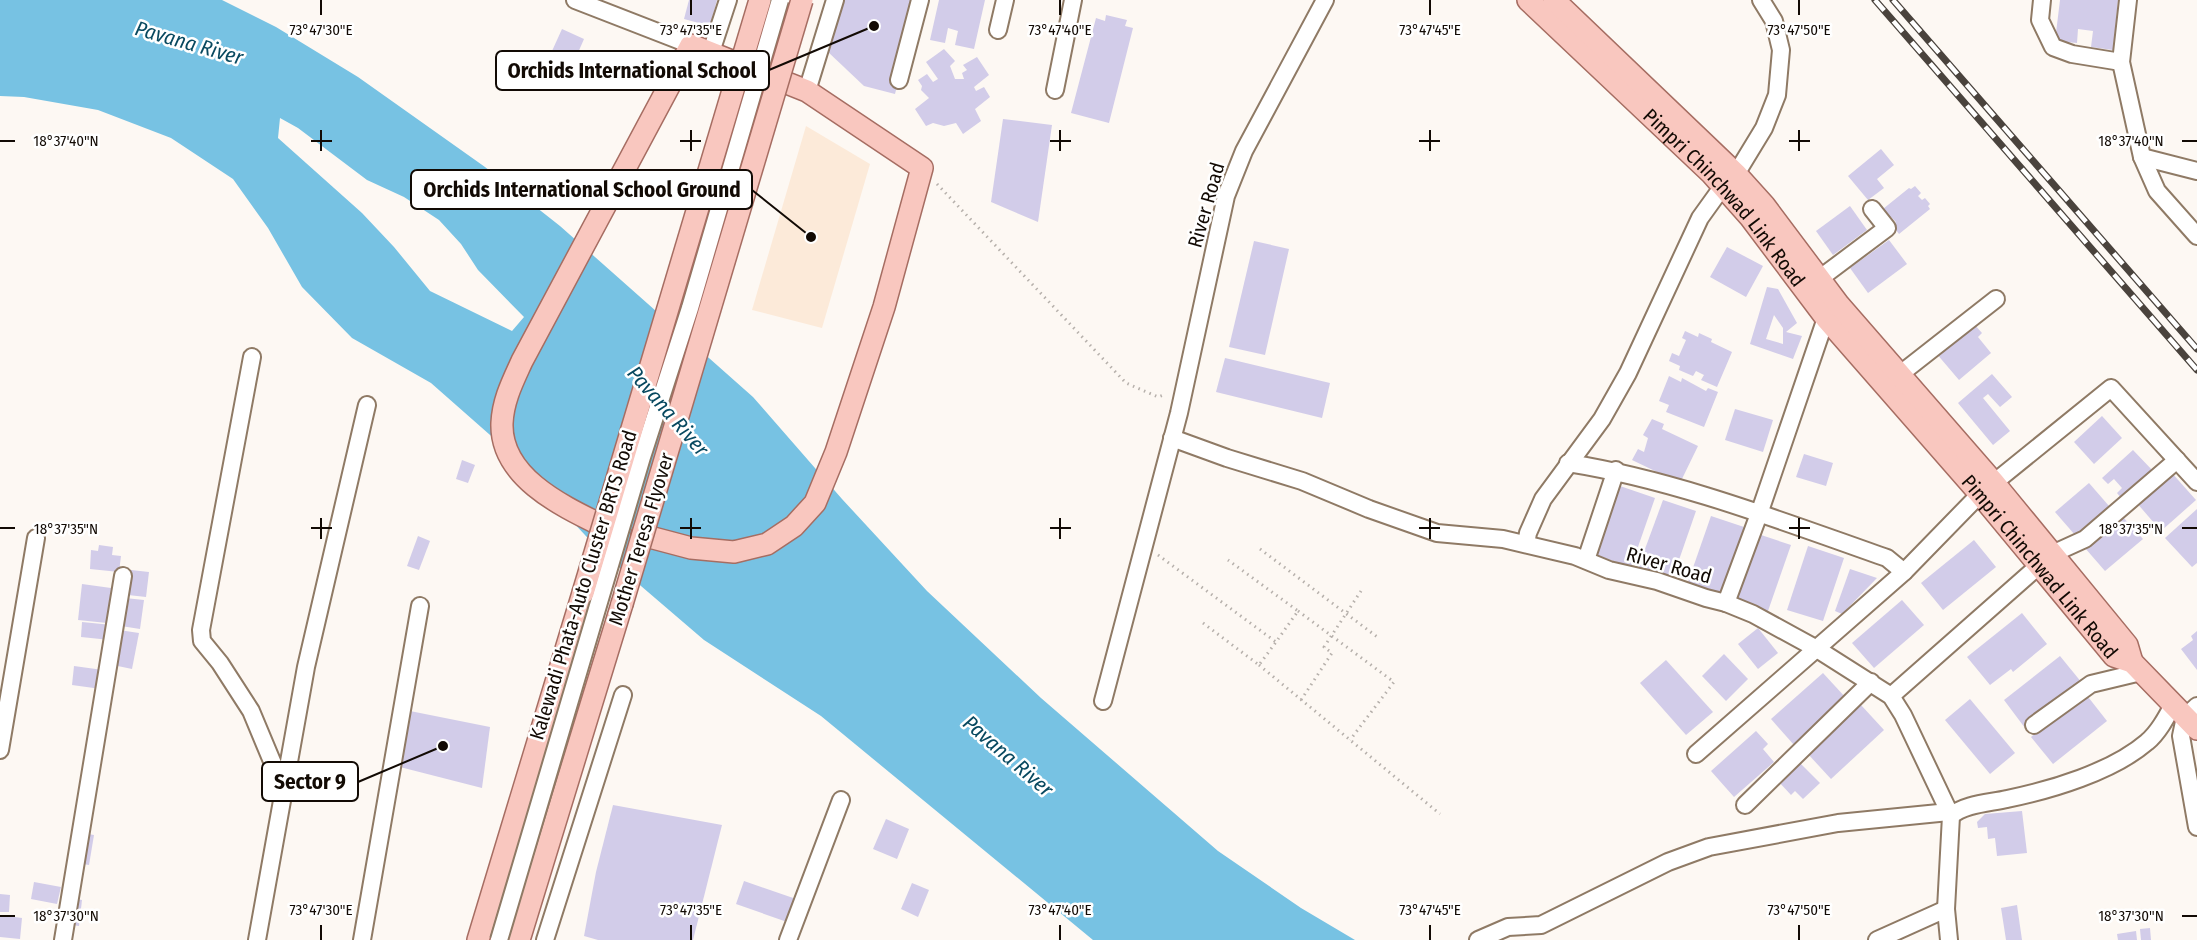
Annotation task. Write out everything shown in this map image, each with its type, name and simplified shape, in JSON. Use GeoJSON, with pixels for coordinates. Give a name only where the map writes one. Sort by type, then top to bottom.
{"type":"FeatureCollection","features":[{"type":"Feature","properties":{"kind":"main road","name":"Mother Teresa Flyover"},"geometry":{"type":"LineString","coordinates":[[478,940],[760,0]]}},
{"type":"Feature","properties":{"kind":"main road","name":"Mother Teresa Flyover"},"geometry":{"type":"LineString","coordinates":[[519,940],[802,0]]}},
{"type":"Feature","properties":{"kind":"main road","name":"Pimpri Chinchwad Link Road"},"geometry":{"type":"LineString","coordinates":[[1528,0],[1712,173],[1730,180],[1750,217],[1839,324],[1987,489]]}},
{"type":"Feature","properties":{"kind":"main road","name":"Pimpri Chinchwad Link Road"},"geometry":{"type":"LineString","coordinates":[[1554,0],[1730,180],[1764,205],[1819,279],[1839,324],[1899,375],[2045,560],[2127,645],[2136,667],[2190,718]]}},
{"type":"Feature","properties":{"kind":"main road"},"geometry":{"type":"LineString","coordinates":[[603,526],[562,506],[520,474],[508,453],[502,424],[506,398],[522,361],[691,45],[807,91],[922,168],[884,307],[836,452],[815,503],[794,526],[767,544],[734,552],[691,548],[642,535]]}},
{"type":"Feature","properties":{"kind":"street"},"geometry":{"type":"LineString","coordinates":[[575,0],[691,45]]}},
{"type":"Feature","properties":{"kind":"street"},"geometry":{"type":"LineString","coordinates":[[711,52],[728,0]]}},
{"type":"Feature","properties":{"kind":"street","name":"Kalewadi Phata-Auto Cluster BRTS Road"},"geometry":{"type":"LineString","coordinates":[[500,940],[780,0]]}},
{"type":"Feature","properties":{"kind":"street"},"geometry":{"type":"LineString","coordinates":[[807,91],[835,0]]}},
{"type":"Feature","properties":{"kind":"street"},"geometry":{"type":"LineString","coordinates":[[898,80],[920,0]]}},
{"type":"Feature","properties":{"kind":"street"},"geometry":{"type":"LineString","coordinates":[[998,30],[1005,0]]}},
{"type":"Feature","properties":{"kind":"street"},"geometry":{"type":"LineString","coordinates":[[1055,90],[1072,0]]}},
{"type":"Feature","properties":{"kind":"street","name":"River Road"},"geometry":{"type":"LineString","coordinates":[[1103,701],[1185,387],[1226,196],[1244,151],[1324,0]]}},
{"type":"Feature","properties":{"kind":"street"},"geometry":{"type":"LineString","coordinates":[[1526,544],[1528,533],[1543,499],[1602,419],[1629,373],[1700,218],[1730,180],[1764,128],[1777,95],[1781,50],[1774,21],[1761,0]]}},
{"type":"Feature","properties":{"kind":"street"},"geometry":{"type":"LineString","coordinates":[[2042,0],[2040,20],[2054,47],[2072,54],[2121,62]]}},
{"type":"Feature","properties":{"kind":"street"},"geometry":{"type":"LineString","coordinates":[[2128,0],[2121,62],[2142,157],[2157,191],[2197,236]]}},
{"type":"Feature","properties":{"kind":"street"},"geometry":{"type":"LineString","coordinates":[[2142,157],[2197,171]]}},
{"type":"Feature","properties":{"kind":"street"},"geometry":{"type":"LineString","coordinates":[[1819,279],[1887,228],[1872,209]]}},
{"type":"Feature","properties":{"kind":"street"},"geometry":{"type":"LineString","coordinates":[[1899,375],[1996,299]]}},
{"type":"Feature","properties":{"kind":"street"},"geometry":{"type":"LineString","coordinates":[[1726,603],[1759,514],[1839,324]]}},
{"type":"Feature","properties":{"kind":"street"},"geometry":{"type":"LineString","coordinates":[[252,357],[201,630],[202,641],[220,663],[251,711],[284,790]]}},
{"type":"Feature","properties":{"kind":"street"},"geometry":{"type":"LineString","coordinates":[[1696,754],[1904,572],[1987,489],[2111,388],[2197,482]]}},
{"type":"Feature","properties":{"kind":"street"},"geometry":{"type":"LineString","coordinates":[[257,940],[306,667],[367,405]]}},
{"type":"Feature","properties":{"kind":"street","name":"River Road"},"geometry":{"type":"LineString","coordinates":[[1172,438],[1302,481],[1369,509],[1437,532],[1503,539],[1526,544],[1586,560],[1609,570],[1657,580],[1726,603],[1753,614],[1871,682],[1891,696],[1903,715],[1950,814],[1946,909],[1949,940]]}},
{"type":"Feature","properties":{"kind":"street"},"geometry":{"type":"LineString","coordinates":[[1891,696],[2045,560],[2085,539],[2177,460]]}},
{"type":"Feature","properties":{"kind":"street"},"geometry":{"type":"LineString","coordinates":[[1568,463],[1616,470],[1759,514],[1887,558],[1904,572]]}},
{"type":"Feature","properties":{"kind":"street"},"geometry":{"type":"LineString","coordinates":[[1586,560],[1616,470]]}},
{"type":"Feature","properties":{"kind":"street"},"geometry":{"type":"LineString","coordinates":[[0,750],[36,538]]}},
{"type":"Feature","properties":{"kind":"street"},"geometry":{"type":"LineString","coordinates":[[63,940],[123,576]]}},
{"type":"Feature","properties":{"kind":"street"},"geometry":{"type":"LineString","coordinates":[[362,940],[420,606]]}},
{"type":"Feature","properties":{"kind":"street"},"geometry":{"type":"LineString","coordinates":[[2034,725],[2091,684],[2136,667]]}},
{"type":"Feature","properties":{"kind":"street"},"geometry":{"type":"LineString","coordinates":[[1745,805],[1871,682]]}},
{"type":"Feature","properties":{"kind":"street"},"geometry":{"type":"LineString","coordinates":[[545,940],[623,695]]}},
{"type":"Feature","properties":{"kind":"street"},"geometry":{"type":"LineString","coordinates":[[1478,940],[1508,927],[1541,925],[1668,862],[1709,847],[1838,823],[1950,814],[1961,809],[2023,796],[2106,769],[2147,742],[2161,725],[2190,718]]}},
{"type":"Feature","properties":{"kind":"street"},"geometry":{"type":"LineString","coordinates":[[2190,718],[2181,736],[2197,827]]}},
{"type":"Feature","properties":{"kind":"street"},"geometry":{"type":"LineString","coordinates":[[788,940],[841,800]]}},
{"type":"Feature","properties":{"kind":"street"},"geometry":{"type":"LineString","coordinates":[[1877,940],[1946,909]]}},
{"type":"Feature","properties":{"kind":"path"},"geometry":{"type":"LineString","coordinates":[[922,168],[1126,383],[1158,397],[1185,387]]}},
{"type":"Feature","properties":{"kind":"path"},"geometry":{"type":"LineString","coordinates":[[1144,545],[1276,642]]}},
{"type":"Feature","properties":{"kind":"path"},"geometry":{"type":"LineString","coordinates":[[1260,549],[1380,639]]}},
{"type":"Feature","properties":{"kind":"path"},"geometry":{"type":"LineString","coordinates":[[1228,560],[1394,682],[1350,740]]}},
{"type":"Feature","properties":{"kind":"path"},"geometry":{"type":"LineString","coordinates":[[1301,700],[1332,653],[1324,647],[1361,591]]}},
{"type":"Feature","properties":{"kind":"path"},"geometry":{"type":"LineString","coordinates":[[1259,665],[1298,611]]}},
{"type":"Feature","properties":{"kind":"path"},"geometry":{"type":"LineString","coordinates":[[1203,623],[1259,665],[1440,814]]}},
{"type":"Feature","properties":{"kind":"shaded area"},"geometry":{"type":"Polygon","coordinates":[[[806,126],[870,164],[822,328],[752,310],[806,126]]]}},
{"type":"Feature","properties":{"kind":"water","name":"Pavana River"},"geometry":{"type":"Polygon","coordinates":[[[0,0],[222,0],[276,27],[358,77],[485,167],[560,226],[753,397],[842,499],[927,591],[1041,698],[1218,851],[1301,908],[1355,940],[1093,940],[821,716],[704,640],[599,550],[498,442],[431,383],[352,338],[302,287],[268,228],[233,179],[171,138],[98,110],[24,97],[0,96],[0,0]],[[280,118],[278,138],[362,213],[430,291],[512,331],[524,317],[478,270],[461,244],[439,220],[404,197],[367,180],[298,128],[280,118]]]}},
{"type":"Feature","properties":{"kind":"building"},"geometry":{"type":"Polygon","coordinates":[[[689,0],[717,0],[710,26],[684,19],[689,0]]]}},
{"type":"Feature","properties":{"kind":"building"},"geometry":{"type":"Polygon","coordinates":[[[844,0],[919,0],[895,94],[864,86],[827,51],[844,0]]]}},
{"type":"Feature","properties":{"kind":"building"},"geometry":{"type":"Polygon","coordinates":[[[939,0],[985,0],[974,49],[955,45],[958,31],[948,28],[945,43],[930,40],[939,0]]]}},
{"type":"Feature","properties":{"kind":"building"},"geometry":{"type":"Polygon","coordinates":[[[2060,0],[2118,0],[2113,50],[2091,47],[2093,31],[2078,29],[2077,43],[2055,41],[2060,0]]]}},
{"type":"Feature","properties":{"kind":"building"},"geometry":{"type":"Polygon","coordinates":[[[1106,15],[1127,20],[1125,26],[1133,28],[1109,123],[1071,113],[1096,18],[1105,21],[1106,15]]]}},
{"type":"Feature","properties":{"kind":"building"},"geometry":{"type":"Polygon","coordinates":[[[562,29],[584,39],[570,71],[547,62],[562,29]]]}},
{"type":"Feature","properties":{"kind":"building"},"geometry":{"type":"Polygon","coordinates":[[[944,49],[955,61],[950,66],[955,79],[964,79],[962,73],[967,70],[963,65],[977,57],[989,75],[974,87],[976,91],[984,87],[990,97],[975,109],[981,121],[963,134],[956,123],[944,126],[933,123],[926,126],[915,109],[929,98],[921,90],[922,86],[918,80],[927,74],[933,82],[938,79],[926,62],[944,49]]]}},
{"type":"Feature","properties":{"kind":"building"},"geometry":{"type":"Polygon","coordinates":[[[1003,119],[1052,125],[1038,222],[991,202],[1003,119]]]}},
{"type":"Feature","properties":{"kind":"building"},"geometry":{"type":"Polygon","coordinates":[[[1881,149],[1894,165],[1877,179],[1884,188],[1868,200],[1848,176],[1881,149]]]}},
{"type":"Feature","properties":{"kind":"building"},"geometry":{"type":"Polygon","coordinates":[[[1915,186],[1921,193],[1918,196],[1922,200],[1925,198],[1930,204],[1928,206],[1930,209],[1899,234],[1892,225],[1896,222],[1891,217],[1888,220],[1883,214],[1886,212],[1883,209],[1909,188],[1915,186]]]}},
{"type":"Feature","properties":{"kind":"building"},"geometry":{"type":"Polygon","coordinates":[[[1850,206],[1867,230],[1833,255],[1816,231],[1850,206]]]}},
{"type":"Feature","properties":{"kind":"building"},"geometry":{"type":"Polygon","coordinates":[[[1889,240],[1907,264],[1868,293],[1850,268],[1889,240]]]}},
{"type":"Feature","properties":{"kind":"building"},"geometry":{"type":"Polygon","coordinates":[[[1254,241],[1289,249],[1265,355],[1229,347],[1254,241]]]}},
{"type":"Feature","properties":{"kind":"building"},"geometry":{"type":"Polygon","coordinates":[[[1727,247],[1763,266],[1746,297],[1710,277],[1727,247]]]}},
{"type":"Feature","properties":{"kind":"building"},"geometry":{"type":"Polygon","coordinates":[[[1767,287],[1778,289],[1797,323],[1786,332],[1802,336],[1793,359],[1750,344],[1767,287]],[[1774,315],[1766,339],[1783,344],[1783,328],[1774,315]]]}},
{"type":"Feature","properties":{"kind":"building"},"geometry":{"type":"Polygon","coordinates":[[[1973,323],[1982,333],[1978,337],[1991,353],[1959,380],[1936,353],[1973,323]]]}},
{"type":"Feature","properties":{"kind":"building"},"geometry":{"type":"Polygon","coordinates":[[[1685,331],[1698,337],[1699,333],[1712,339],[1711,342],[1732,352],[1717,387],[1701,380],[1704,375],[1696,371],[1693,376],[1679,370],[1680,366],[1669,361],[1672,353],[1679,356],[1686,340],[1682,338],[1685,331]]]}},
{"type":"Feature","properties":{"kind":"building"},"geometry":{"type":"Polygon","coordinates":[[[1225,358],[1330,383],[1322,418],[1216,392],[1225,358]]]}},
{"type":"Feature","properties":{"kind":"building"},"geometry":{"type":"Polygon","coordinates":[[[1992,374],[2012,397],[2000,407],[1988,394],[1983,398],[2010,431],[1993,445],[1958,403],[1992,374]]]}},
{"type":"Feature","properties":{"kind":"building"},"geometry":{"type":"Polygon","coordinates":[[[1669,376],[1681,382],[1682,378],[1706,391],[1708,388],[1718,392],[1704,427],[1666,412],[1669,405],[1659,401],[1669,376]]]}},
{"type":"Feature","properties":{"kind":"building"},"geometry":{"type":"Polygon","coordinates":[[[1735,409],[1773,420],[1763,452],[1725,440],[1735,409]]]}},
{"type":"Feature","properties":{"kind":"building"},"geometry":{"type":"Polygon","coordinates":[[[2102,416],[2122,438],[2094,464],[2074,442],[2102,416]]]}},
{"type":"Feature","properties":{"kind":"building"},"geometry":{"type":"Polygon","coordinates":[[[1652,419],[1664,424],[1662,429],[1698,446],[1680,483],[1632,460],[1638,449],[1644,452],[1648,438],[1643,435],[1652,419]]]}},
{"type":"Feature","properties":{"kind":"building"},"geometry":{"type":"Polygon","coordinates":[[[2133,450],[2153,471],[2122,499],[2117,493],[2122,488],[2114,479],[2108,484],[2102,478],[2133,450]]]}},
{"type":"Feature","properties":{"kind":"building"},"geometry":{"type":"Polygon","coordinates":[[[1804,454],[1833,463],[1826,486],[1796,477],[1804,454]]]}},
{"type":"Feature","properties":{"kind":"building"},"geometry":{"type":"Polygon","coordinates":[[[462,460],[475,465],[468,483],[456,479],[462,460]]]}},
{"type":"Feature","properties":{"kind":"building"},"geometry":{"type":"Polygon","coordinates":[[[2171,472],[2196,500],[2161,531],[2136,502],[2171,472]]]}},
{"type":"Feature","properties":{"kind":"building"},"geometry":{"type":"Polygon","coordinates":[[[2089,483],[2109,506],[2075,535],[2055,512],[2089,483]]]}},
{"type":"Feature","properties":{"kind":"building"},"geometry":{"type":"Polygon","coordinates":[[[1620,486],[1655,498],[1631,567],[1596,555],[1620,486]]]}},
{"type":"Feature","properties":{"kind":"building"},"geometry":{"type":"Polygon","coordinates":[[[1663,500],[1696,511],[1672,580],[1638,568],[1663,500]]]}},
{"type":"Feature","properties":{"kind":"building"},"geometry":{"type":"Polygon","coordinates":[[[2197,509],[2197,563],[2192,567],[2165,538],[2197,509]]]}},
{"type":"Feature","properties":{"kind":"building"},"geometry":{"type":"Polygon","coordinates":[[[1711,516],[1744,527],[1721,593],[1688,582],[1711,516]]]}},
{"type":"Feature","properties":{"kind":"building"},"geometry":{"type":"Polygon","coordinates":[[[2122,516],[2143,539],[2105,571],[2085,548],[2122,516]]]}},
{"type":"Feature","properties":{"kind":"building"},"geometry":{"type":"Polygon","coordinates":[[[1758,534],[1791,545],[1768,611],[1735,600],[1758,534]]]}},
{"type":"Feature","properties":{"kind":"building"},"geometry":{"type":"Polygon","coordinates":[[[418,536],[430,541],[419,570],[407,566],[418,536]]]}},
{"type":"Feature","properties":{"kind":"building"},"geometry":{"type":"Polygon","coordinates":[[[1974,540],[1996,567],[1943,610],[1921,583],[1974,540]]]}},
{"type":"Feature","properties":{"kind":"building"},"geometry":{"type":"Polygon","coordinates":[[[99,545],[113,547],[112,555],[121,556],[119,572],[90,569],[91,550],[98,551],[99,545]]]}},
{"type":"Feature","properties":{"kind":"building"},"geometry":{"type":"Polygon","coordinates":[[[1808,546],[1844,558],[1823,621],[1787,610],[1808,546]]]}},
{"type":"Feature","properties":{"kind":"building"},"geometry":{"type":"Polygon","coordinates":[[[1850,569],[1877,578],[1842,614],[1835,611],[1850,569]]]}},
{"type":"Feature","properties":{"kind":"building"},"geometry":{"type":"Polygon","coordinates":[[[131,570],[149,572],[146,597],[128,595],[131,570]]]}},
{"type":"Feature","properties":{"kind":"building"},"geometry":{"type":"Polygon","coordinates":[[[82,584],[111,588],[107,623],[78,620],[82,584]]]}},
{"type":"Feature","properties":{"kind":"building"},"geometry":{"type":"Polygon","coordinates":[[[125,598],[144,600],[140,629],[121,626],[125,598]]]}},
{"type":"Feature","properties":{"kind":"building"},"geometry":{"type":"Polygon","coordinates":[[[1902,600],[1924,625],[1874,668],[1852,643],[1902,600]]]}},
{"type":"Feature","properties":{"kind":"building"},"geometry":{"type":"Polygon","coordinates":[[[2022,613],[2047,644],[2013,672],[2011,669],[1990,685],[1967,657],[2022,613]]]}},
{"type":"Feature","properties":{"kind":"building"},"geometry":{"type":"Polygon","coordinates":[[[82,622],[112,625],[110,640],[81,637],[82,622]]]}},
{"type":"Feature","properties":{"kind":"building"},"geometry":{"type":"Polygon","coordinates":[[[1758,628],[1778,653],[1758,669],[1738,644],[1758,628]]]}},
{"type":"Feature","properties":{"kind":"building"},"geometry":{"type":"Polygon","coordinates":[[[119,630],[139,633],[132,669],[113,665],[119,630]]]}},
{"type":"Feature","properties":{"kind":"building"},"geometry":{"type":"Polygon","coordinates":[[[2197,631],[2197,670],[2181,649],[2193,640],[2191,636],[2197,631]]]}},
{"type":"Feature","properties":{"kind":"building"},"geometry":{"type":"Polygon","coordinates":[[[1724,654],[1748,679],[1726,701],[1702,676],[1724,654]]]}},
{"type":"Feature","properties":{"kind":"building"},"geometry":{"type":"Polygon","coordinates":[[[2060,656],[2082,683],[2025,728],[2004,700],[2060,656]]]}},
{"type":"Feature","properties":{"kind":"building"},"geometry":{"type":"Polygon","coordinates":[[[1666,660],[1713,712],[1686,735],[1640,683],[1666,660]]]}},
{"type":"Feature","properties":{"kind":"building"},"geometry":{"type":"Polygon","coordinates":[[[74,666],[103,670],[101,689],[72,685],[74,666]]]}},
{"type":"Feature","properties":{"kind":"building"},"geometry":{"type":"Polygon","coordinates":[[[1823,673],[1846,698],[1794,745],[1771,719],[1823,673]]]}},
{"type":"Feature","properties":{"kind":"building"},"geometry":{"type":"Polygon","coordinates":[[[2085,693],[2107,721],[2053,764],[2031,737],[2085,693]]]}},
{"type":"Feature","properties":{"kind":"building"},"geometry":{"type":"Polygon","coordinates":[[[1970,699],[2015,753],[1990,774],[1945,720],[1970,699]]]}},
{"type":"Feature","properties":{"kind":"building"},"geometry":{"type":"Polygon","coordinates":[[[1861,705],[1884,730],[1831,779],[1808,754],[1861,705]]]}},
{"type":"Feature","properties":{"kind":"building"},"geometry":{"type":"Polygon","coordinates":[[[405,710],[490,727],[482,788],[396,766],[405,710]]]}},
{"type":"Feature","properties":{"kind":"building"},"geometry":{"type":"Polygon","coordinates":[[[1756,731],[1768,744],[1763,749],[1774,762],[1734,797],[1711,771],[1756,731]]]}},
{"type":"Feature","properties":{"kind":"building"},"geometry":{"type":"Polygon","coordinates":[[[1798,761],[1820,783],[1803,799],[1795,791],[1791,795],[1777,780],[1798,761]]]}},
{"type":"Feature","properties":{"kind":"building"},"geometry":{"type":"Polygon","coordinates":[[[613,805],[722,825],[693,940],[598,940],[584,936],[596,872],[613,805]]]}},
{"type":"Feature","properties":{"kind":"building"},"geometry":{"type":"Polygon","coordinates":[[[2022,811],[2027,853],[1997,856],[1995,838],[1988,839],[1987,827],[1978,828],[1977,822],[1985,814],[2022,811]]]}},
{"type":"Feature","properties":{"kind":"building"},"geometry":{"type":"Polygon","coordinates":[[[886,819],[909,829],[897,859],[873,849],[886,819]]]}},
{"type":"Feature","properties":{"kind":"building"},"geometry":{"type":"Polygon","coordinates":[[[82,833],[94,835],[89,865],[77,863],[82,833]]]}},
{"type":"Feature","properties":{"kind":"building"},"geometry":{"type":"Polygon","coordinates":[[[744,881],[799,900],[790,923],[736,904],[744,881]]]}},
{"type":"Feature","properties":{"kind":"building"},"geometry":{"type":"Polygon","coordinates":[[[34,882],[61,887],[57,904],[31,899],[34,882]]]}},
{"type":"Feature","properties":{"kind":"building"},"geometry":{"type":"Polygon","coordinates":[[[912,883],[929,890],[918,917],[901,909],[912,883]]]}},
{"type":"Feature","properties":{"kind":"building"},"geometry":{"type":"Polygon","coordinates":[[[0,894],[10,895],[9,912],[0,912],[0,894]]]}},
{"type":"Feature","properties":{"kind":"building"},"geometry":{"type":"Polygon","coordinates":[[[69,898],[82,900],[79,926],[66,924],[69,898]]]}},
{"type":"Feature","properties":{"kind":"building"},"geometry":{"type":"Polygon","coordinates":[[[2017,905],[2022,940],[2006,940],[2001,908],[2017,905]]]}},
{"type":"Feature","properties":{"kind":"building"},"geometry":{"type":"Polygon","coordinates":[[[0,915],[22,918],[20,939],[0,937],[0,915]]]}},
{"type":"Feature","properties":{"kind":"building"},"geometry":{"type":"Polygon","coordinates":[[[2150,928],[2151,940],[2141,940],[2140,929],[2150,928]]]}},
{"type":"Feature","properties":{"kind":"building"},"geometry":{"type":"Polygon","coordinates":[[[2136,931],[2137,940],[2118,940],[2117,934],[2136,931]]]}},
{"type":"Feature","properties":{"kind":"railway"},"geometry":{"type":"LineString","coordinates":[[1875,0],[2197,370]]}},
{"type":"Feature","properties":{"kind":"railway"},"geometry":{"type":"LineString","coordinates":[[1893,0],[2197,349]]}},
{"type":"Feature","properties":{"kind":"place","name":"Orchids International School"},"geometry":{"type":"Point","coordinates":[874,26]}},
{"type":"Feature","properties":{"kind":"place","name":"Orchids International School Ground"},"geometry":{"type":"Point","coordinates":[811,237]}},
{"type":"Feature","properties":{"kind":"place","name":"Sector 9"},"geometry":{"type":"Point","coordinates":[443,746]}}]}
